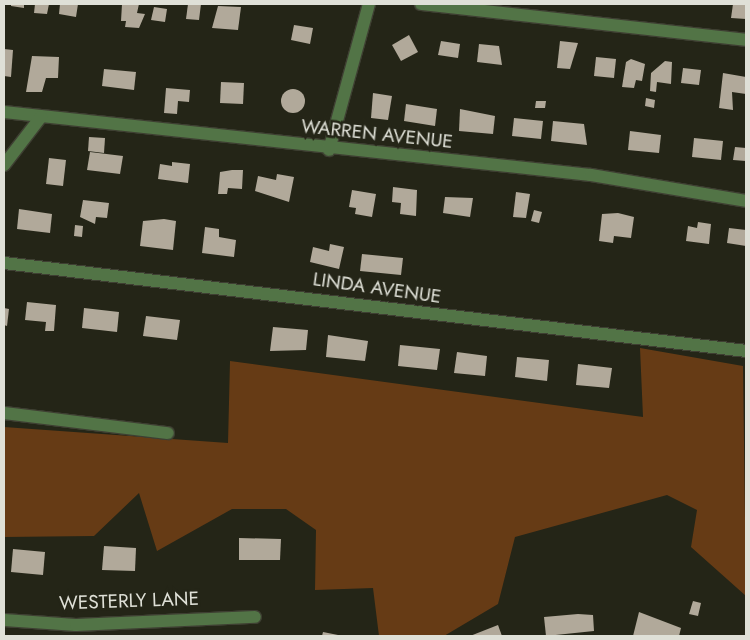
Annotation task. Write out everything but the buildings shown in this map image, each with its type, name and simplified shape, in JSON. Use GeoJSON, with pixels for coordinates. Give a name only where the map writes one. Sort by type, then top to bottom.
{"type":"FeatureCollection","features":[{"type":"Feature","properties":{"kind":"street"},"geometry":{"type":"LineString","coordinates":[[329,150],[369,4]]}},
{"type":"Feature","properties":{"kind":"street"},"geometry":{"type":"LineString","coordinates":[[421,4],[746,40]]}},
{"type":"Feature","properties":{"kind":"street","name":"WARREN AVENUE"},"geometry":{"type":"LineString","coordinates":[[4,112],[329,150],[591,175],[746,201]]}},
{"type":"Feature","properties":{"kind":"street"},"geometry":{"type":"LineString","coordinates":[[4,164],[41,117]]}},
{"type":"Feature","properties":{"kind":"street","name":"LINDA AVENUE"},"geometry":{"type":"LineString","coordinates":[[4,263],[746,350]]}},
{"type":"Feature","properties":{"kind":"street"},"geometry":{"type":"LineString","coordinates":[[4,413],[168,433]]}},
{"type":"Feature","properties":{"kind":"street","name":"WESTERLY LANE"},"geometry":{"type":"LineString","coordinates":[[4,620],[76,625],[255,617]]}},
{"type":"Feature","properties":{"kind":"shaded area"},"geometry":{"type":"Polygon","coordinates":[[[640,348],[743,366],[746,596],[691,547],[697,510],[667,495],[515,537],[498,604],[444,636],[379,636],[373,588],[315,590],[316,530],[286,509],[232,509],[157,551],[139,493],[94,536],[4,537],[4,427],[228,443],[230,361],[643,417],[640,348]]]}}]}
